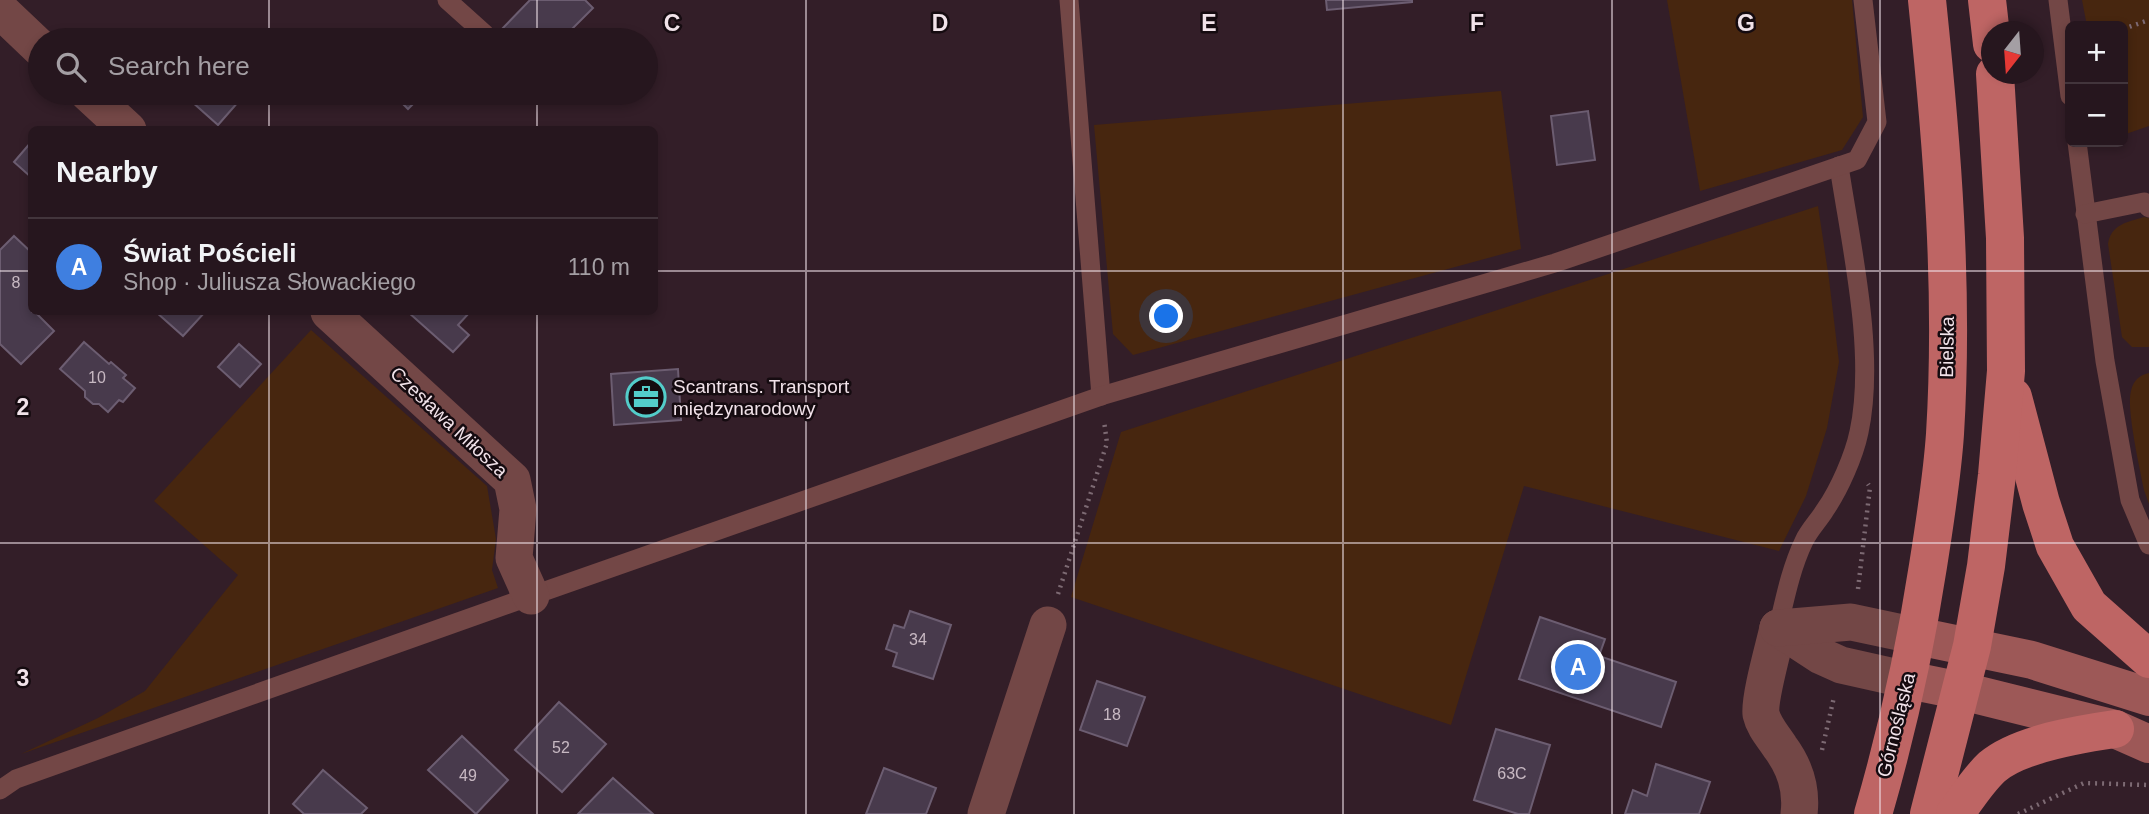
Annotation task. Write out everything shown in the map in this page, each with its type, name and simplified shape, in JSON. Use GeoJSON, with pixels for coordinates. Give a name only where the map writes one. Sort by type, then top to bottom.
{"type":"FeatureCollection","features":[{"type":"Feature","properties":{"kind":"main road","name":"Bielska"},"geometry":{"type":"LineString","coordinates":[[1917,636],[1937,506],[1945,435],[1948,363],[1946,250],[1938,106],[1927,0]]}},
{"type":"Feature","properties":{"kind":"main road"},"geometry":{"type":"LineString","coordinates":[[1987,0],[1989,21]]}},
{"type":"Feature","properties":{"kind":"main road"},"geometry":{"type":"LineString","coordinates":[[1929,814],[1972,646],[1986,566],[1997,475],[2006,371],[2005,238],[1996,84]]}},
{"type":"Feature","properties":{"kind":"main road"},"geometry":{"type":"LineString","coordinates":[[2006,371],[2055,546],[2089,606],[2149,659]]}},
{"type":"Feature","properties":{"kind":"main road"},"geometry":{"type":"LineString","coordinates":[[1917,636],[2051,665],[2149,696]]}},
{"type":"Feature","properties":{"kind":"main road","name":"Górnośląska"},"geometry":{"type":"LineString","coordinates":[[1872,814],[1917,636]]}},
{"type":"Feature","properties":{"kind":"main road"},"geometry":{"type":"LineString","coordinates":[[1908,680],[1962,691],[2132,736]]}},
{"type":"Feature","properties":{"kind":"main road"},"geometry":{"type":"LineString","coordinates":[[1955,814],[1975,786],[1994,766],[2036,746],[2075,735],[2132,736]]}},
{"type":"Feature","properties":{"kind":"street"},"geometry":{"type":"LineString","coordinates":[[0,10],[28,37]]}},
{"type":"Feature","properties":{"kind":"street"},"geometry":{"type":"LineString","coordinates":[[101,105],[124,126]]}},
{"type":"Feature","properties":{"kind":"street","name":"Czesława Miłosza"},"geometry":{"type":"LineString","coordinates":[[331,315],[512,480],[518,509],[514,558],[531,596]]}},
{"type":"Feature","properties":{"kind":"street"},"geometry":{"type":"LineString","coordinates":[[1778,628],[1851,622],[1917,636]]}},
{"type":"Feature","properties":{"kind":"street"},"geometry":{"type":"LineString","coordinates":[[986,814],[1048,625]]}},
{"type":"Feature","properties":{"kind":"street"},"geometry":{"type":"LineString","coordinates":[[1778,628],[1821,656],[1841,665],[1908,680]]}},
{"type":"Feature","properties":{"kind":"street"},"geometry":{"type":"LineString","coordinates":[[1778,628],[1761,712],[1765,727],[1783,751],[1797,778],[1801,796],[1799,814]]}},
{"type":"Feature","properties":{"kind":"lane"},"geometry":{"type":"LineString","coordinates":[[447,0],[478,28]]}},
{"type":"Feature","properties":{"kind":"lane"},"geometry":{"type":"LineString","coordinates":[[1069,0],[1101,396]]}},
{"type":"Feature","properties":{"kind":"lane"},"geometry":{"type":"LineString","coordinates":[[0,790],[16,779],[1101,396],[1555,263],[1857,160],[1877,122],[1863,0]]}},
{"type":"Feature","properties":{"kind":"lane"},"geometry":{"type":"LineString","coordinates":[[2057,0],[2068,84]]}},
{"type":"Feature","properties":{"kind":"lane"},"geometry":{"type":"LineString","coordinates":[[2078,147],[2105,361],[2130,500],[2149,545]]}},
{"type":"Feature","properties":{"kind":"lane"},"geometry":{"type":"LineString","coordinates":[[1778,628],[1792,573],[1805,538],[1827,508],[1849,463],[1859,432],[1863,405],[1864,359],[1858,288],[1839,166]]}},
{"type":"Feature","properties":{"kind":"lane"},"geometry":{"type":"LineString","coordinates":[[2085,214],[2144,202],[2149,208]]}},
{"type":"Feature","properties":{"kind":"path"},"geometry":{"type":"LineString","coordinates":[[2128,27],[2149,20]]}},
{"type":"Feature","properties":{"kind":"path"},"geometry":{"type":"LineString","coordinates":[[1048,625],[1107,443],[1101,396]]}},
{"type":"Feature","properties":{"kind":"path"},"geometry":{"type":"LineString","coordinates":[[2018,814],[2084,783],[2149,785]]}},
{"type":"Feature","properties":{"kind":"shaded area"},"geometry":{"type":"Polygon","coordinates":[[[1667,0],[1852,0],[1863,117],[1842,150],[1700,191],[1667,0]]]}},
{"type":"Feature","properties":{"kind":"shaded area"},"geometry":{"type":"Polygon","coordinates":[[[2082,0],[2149,0],[2149,126],[2128,133],[2128,21],[2086,21],[2082,0]]]}},
{"type":"Feature","properties":{"kind":"shaded area"},"geometry":{"type":"Polygon","coordinates":[[[1501,91],[1521,249],[1133,355],[1113,334],[1094,125],[1501,91]]]}},
{"type":"Feature","properties":{"kind":"shaded area"},"geometry":{"type":"Polygon","coordinates":[[[1818,206],[1839,362],[1827,428],[1806,496],[1779,551],[1524,486],[1451,725],[1071,597],[1121,432],[1818,206]]]}},
{"type":"Feature","properties":{"kind":"shaded area"},"geometry":{"type":"Polygon","coordinates":[[[2144,217],[2149,218],[2149,347],[2132,347],[2122,337],[2108,244],[2116,228],[2144,217]]]}},
{"type":"Feature","properties":{"kind":"shaded area"},"geometry":{"type":"Polygon","coordinates":[[[311,330],[487,486],[496,539],[492,570],[498,588],[21,754],[98,718],[145,691],[238,575],[154,501],[311,330]]]}},
{"type":"Feature","properties":{"kind":"shaded area"},"geometry":{"type":"Polygon","coordinates":[[[2149,373],[2149,504],[2137,454],[2130,399],[2135,381],[2149,373]]]}},
{"type":"Feature","properties":{"kind":"building"},"geometry":{"type":"Polygon","coordinates":[[[530,0],[585,0],[593,8],[573,28],[503,28],[530,0]]]}},
{"type":"Feature","properties":{"kind":"building"},"geometry":{"type":"Polygon","coordinates":[[[1326,0],[1412,0],[1412,2],[1327,10],[1326,0]]]}},
{"type":"Feature","properties":{"kind":"building"},"geometry":{"type":"Polygon","coordinates":[[[196,105],[236,105],[218,125],[196,105]]]}},
{"type":"Feature","properties":{"kind":"building"},"geometry":{"type":"Polygon","coordinates":[[[1588,111],[1595,160],[1557,165],[1551,116],[1588,111]]]}},
{"type":"Feature","properties":{"kind":"building"},"geometry":{"type":"Polygon","coordinates":[[[28,146],[28,174],[14,162],[28,146]]]}},
{"type":"Feature","properties":{"kind":"building"},"geometry":{"type":"Polygon","coordinates":[[[14,236],[28,249],[28,315],[38,315],[54,331],[21,364],[0,344],[0,250],[14,236]]]}},
{"type":"Feature","properties":{"kind":"building"},"geometry":{"type":"Polygon","coordinates":[[[159,315],[202,315],[183,336],[159,315]]]}},
{"type":"Feature","properties":{"kind":"building"},"geometry":{"type":"Polygon","coordinates":[[[411,315],[467,315],[458,325],[469,335],[453,352],[411,315]]]}},
{"type":"Feature","properties":{"kind":"building"},"geometry":{"type":"Polygon","coordinates":[[[84,342],[126,375],[123,378],[135,388],[123,402],[119,400],[108,412],[85,397],[85,391],[60,369],[84,342]]]}},
{"type":"Feature","properties":{"kind":"building"},"geometry":{"type":"Polygon","coordinates":[[[239,344],[261,364],[240,387],[218,367],[239,344]]]}},
{"type":"Feature","properties":{"kind":"building","name":"Scantrans. Transport międzynarodowy"},"geometry":{"type":"Polygon","coordinates":[[[678,369],[681,420],[614,425],[611,374],[678,369]]]}},
{"type":"Feature","properties":{"kind":"building"},"geometry":{"type":"Polygon","coordinates":[[[910,611],[951,625],[933,679],[893,666],[897,653],[886,649],[894,625],[904,628],[910,611]]]}},
{"type":"Feature","properties":{"kind":"building"},"geometry":{"type":"Polygon","coordinates":[[[1540,617],[1605,639],[1599,656],[1676,682],[1661,727],[1519,679],[1540,617]]]}},
{"type":"Feature","properties":{"kind":"building"},"geometry":{"type":"Polygon","coordinates":[[[1097,681],[1145,697],[1127,746],[1080,730],[1097,681]]]}},
{"type":"Feature","properties":{"kind":"building"},"geometry":{"type":"Polygon","coordinates":[[[559,702],[606,744],[562,792],[515,750],[559,702]]]}},
{"type":"Feature","properties":{"kind":"building"},"geometry":{"type":"Polygon","coordinates":[[[1496,729],[1550,745],[1529,814],[1518,814],[1474,800],[1496,729]]]}},
{"type":"Feature","properties":{"kind":"building"},"geometry":{"type":"Polygon","coordinates":[[[462,736],[508,780],[476,814],[428,770],[462,736]]]}},
{"type":"Feature","properties":{"kind":"building"},"geometry":{"type":"Polygon","coordinates":[[[1656,764],[1710,782],[1699,814],[1625,814],[1633,790],[1647,796],[1656,764]]]}},
{"type":"Feature","properties":{"kind":"building"},"geometry":{"type":"Polygon","coordinates":[[[884,768],[936,788],[926,814],[866,814],[884,768]]]}},
{"type":"Feature","properties":{"kind":"building"},"geometry":{"type":"Polygon","coordinates":[[[323,770],[367,808],[361,814],[304,814],[293,804],[323,770]]]}},
{"type":"Feature","properties":{"kind":"building"},"geometry":{"type":"Polygon","coordinates":[[[613,778],[653,814],[578,814],[613,778]]]}},
{"type":"Feature","properties":{"kind":"place","name":"Scantrans. Transport międzynarodowy"},"geometry":{"type":"Point","coordinates":[646,397]}},
{"type":"Feature","properties":{"kind":"place","name":"Świat Pościeli"},"geometry":{"type":"Point","coordinates":[1578,667]}}]}
